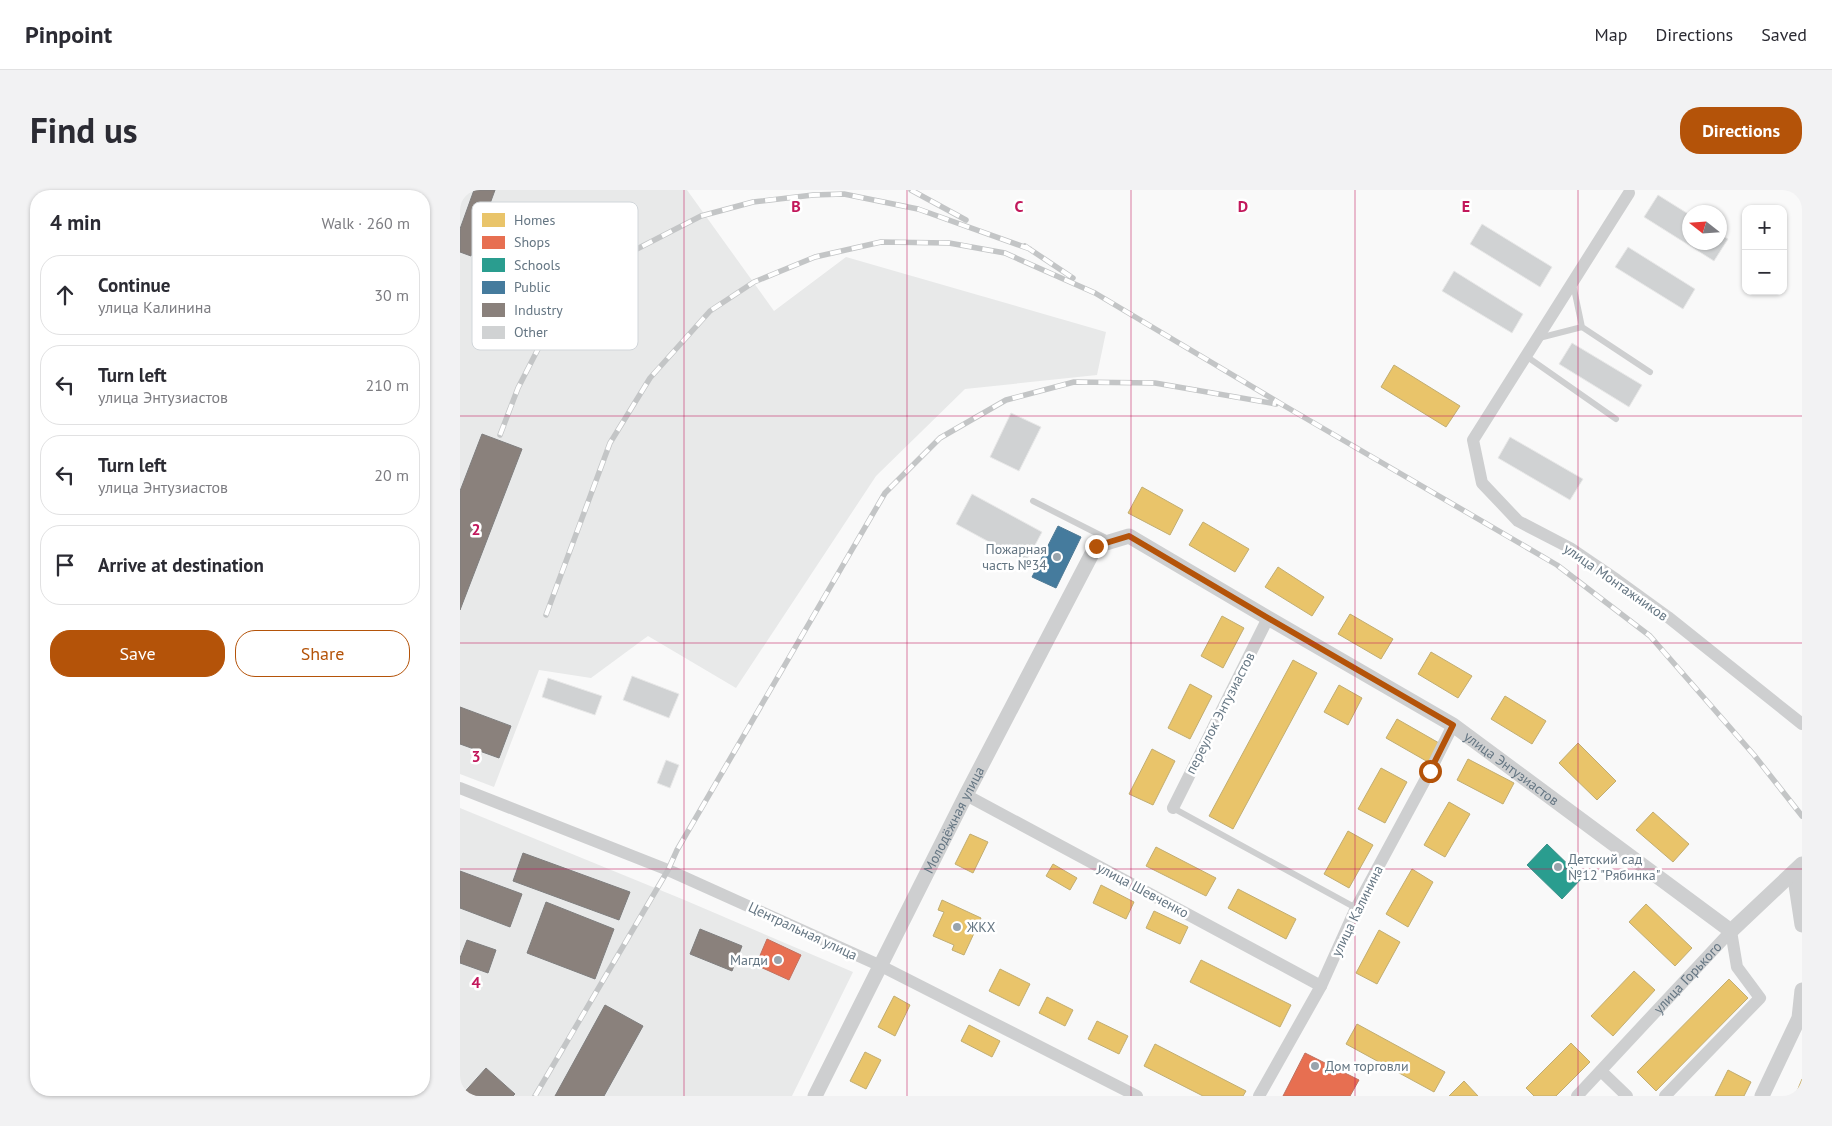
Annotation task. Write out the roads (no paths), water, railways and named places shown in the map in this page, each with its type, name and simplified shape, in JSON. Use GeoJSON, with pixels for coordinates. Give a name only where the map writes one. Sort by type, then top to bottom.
{"type":"FeatureCollection","features":[{"type":"Feature","properties":{"kind":"street","name":"улица Монтажников"},"geometry":{"type":"LineString","coordinates":[[1629,193],[1473,440],[1482,483],[1518,521],[1570,548],[1617,580],[1668,617],[1802,724]]}},
{"type":"Feature","properties":{"kind":"street","name":"улица Энтузиастов"},"geometry":{"type":"LineString","coordinates":[[1096,546],[1129,536],[1453,725],[1731,931]]}},
{"type":"Feature","properties":{"kind":"street","name":"Молодёжная улица"},"geometry":{"type":"LineString","coordinates":[[815,1096],[966,795],[1096,546]]}},
{"type":"Feature","properties":{"kind":"street","name":"переулок Энтузиастов"},"geometry":{"type":"LineString","coordinates":[[1173,808],[1268,618]]}},
{"type":"Feature","properties":{"kind":"street","name":"улица Калинина"},"geometry":{"type":"LineString","coordinates":[[1259,1096],[1321,986],[1356,908],[1453,725]]}},
{"type":"Feature","properties":{"kind":"street","name":"Центральная улица"},"geometry":{"type":"LineString","coordinates":[[460,788],[668,870],[881,966],[1137,1096]]}},
{"type":"Feature","properties":{"kind":"street","name":"улица Шевченко"},"geometry":{"type":"LineString","coordinates":[[966,795],[1321,986]]}},
{"type":"Feature","properties":{"kind":"street","name":"улица Горького"},"geometry":{"type":"LineString","coordinates":[[1577,1096],[1731,931],[1798,868]]}},
{"type":"Feature","properties":{"kind":"street"},"geometry":{"type":"LineString","coordinates":[[1798,868],[1802,924]]}},
{"type":"Feature","properties":{"kind":"street"},"geometry":{"type":"LineString","coordinates":[[1665,1096],[1760,998],[1737,967],[1731,931]]}},
{"type":"Feature","properties":{"kind":"street"},"geometry":{"type":"LineString","coordinates":[[1762,1096],[1800,1020],[1802,990]]}},
{"type":"Feature","properties":{"kind":"street"},"geometry":{"type":"LineString","coordinates":[[1601,1071],[1627,1096]]}},
{"type":"Feature","properties":{"kind":"lane"},"geometry":{"type":"LineString","coordinates":[[1573,282],[1582,327],[1650,372]]}},
{"type":"Feature","properties":{"kind":"lane"},"geometry":{"type":"LineString","coordinates":[[1537,339],[1582,327]]}},
{"type":"Feature","properties":{"kind":"lane"},"geometry":{"type":"LineString","coordinates":[[1526,356],[1616,419]]}},
{"type":"Feature","properties":{"kind":"lane"},"geometry":{"type":"LineString","coordinates":[[1032,501],[1112,541]]}},
{"type":"Feature","properties":{"kind":"lane"},"geometry":{"type":"LineString","coordinates":[[1173,808],[1356,908]]}},
{"type":"Feature","properties":{"kind":"railway"},"geometry":{"type":"LineString","coordinates":[[911,190],[966,220]]}},
{"type":"Feature","properties":{"kind":"railway"},"geometry":{"type":"LineString","coordinates":[[638,248],[701,216],[753,202],[813,195],[844,194],[918,209],[1030,249]]}},
{"type":"Feature","properties":{"kind":"railway"},"geometry":{"type":"LineString","coordinates":[[546,615],[610,443],[650,378],[710,311],[754,282],[815,257],[881,242],[949,243],[1005,253],[1095,293],[1557,565],[1650,636],[1754,755],[1802,816]]}},
{"type":"Feature","properties":{"kind":"railway"},"geometry":{"type":"LineString","coordinates":[[1025,246],[1073,278]]}},
{"type":"Feature","properties":{"kind":"railway"},"geometry":{"type":"LineString","coordinates":[[500,435],[518,388],[537,350]]}},
{"type":"Feature","properties":{"kind":"railway"},"geometry":{"type":"LineString","coordinates":[[535,1096],[668,870],[677,850],[885,493],[940,438],[1006,400],[1074,382],[1155,383],[1276,404]]}},
{"type":"Feature","properties":{"kind":"place","name":"Пожарная часть №34"},"geometry":{"type":"Point","coordinates":[1057,557]}},
{"type":"Feature","properties":{"kind":"place","name":"Детский сад №12 \"Рябинка\""},"geometry":{"type":"Point","coordinates":[1558,867]}},
{"type":"Feature","properties":{"kind":"place","name":"ЖКХ"},"geometry":{"type":"Point","coordinates":[957,927]}},
{"type":"Feature","properties":{"kind":"place","name":"Магди"},"geometry":{"type":"Point","coordinates":[778,960]}},
{"type":"Feature","properties":{"kind":"place","name":"Дом торговли"},"geometry":{"type":"Point","coordinates":[1315,1066]}}]}
